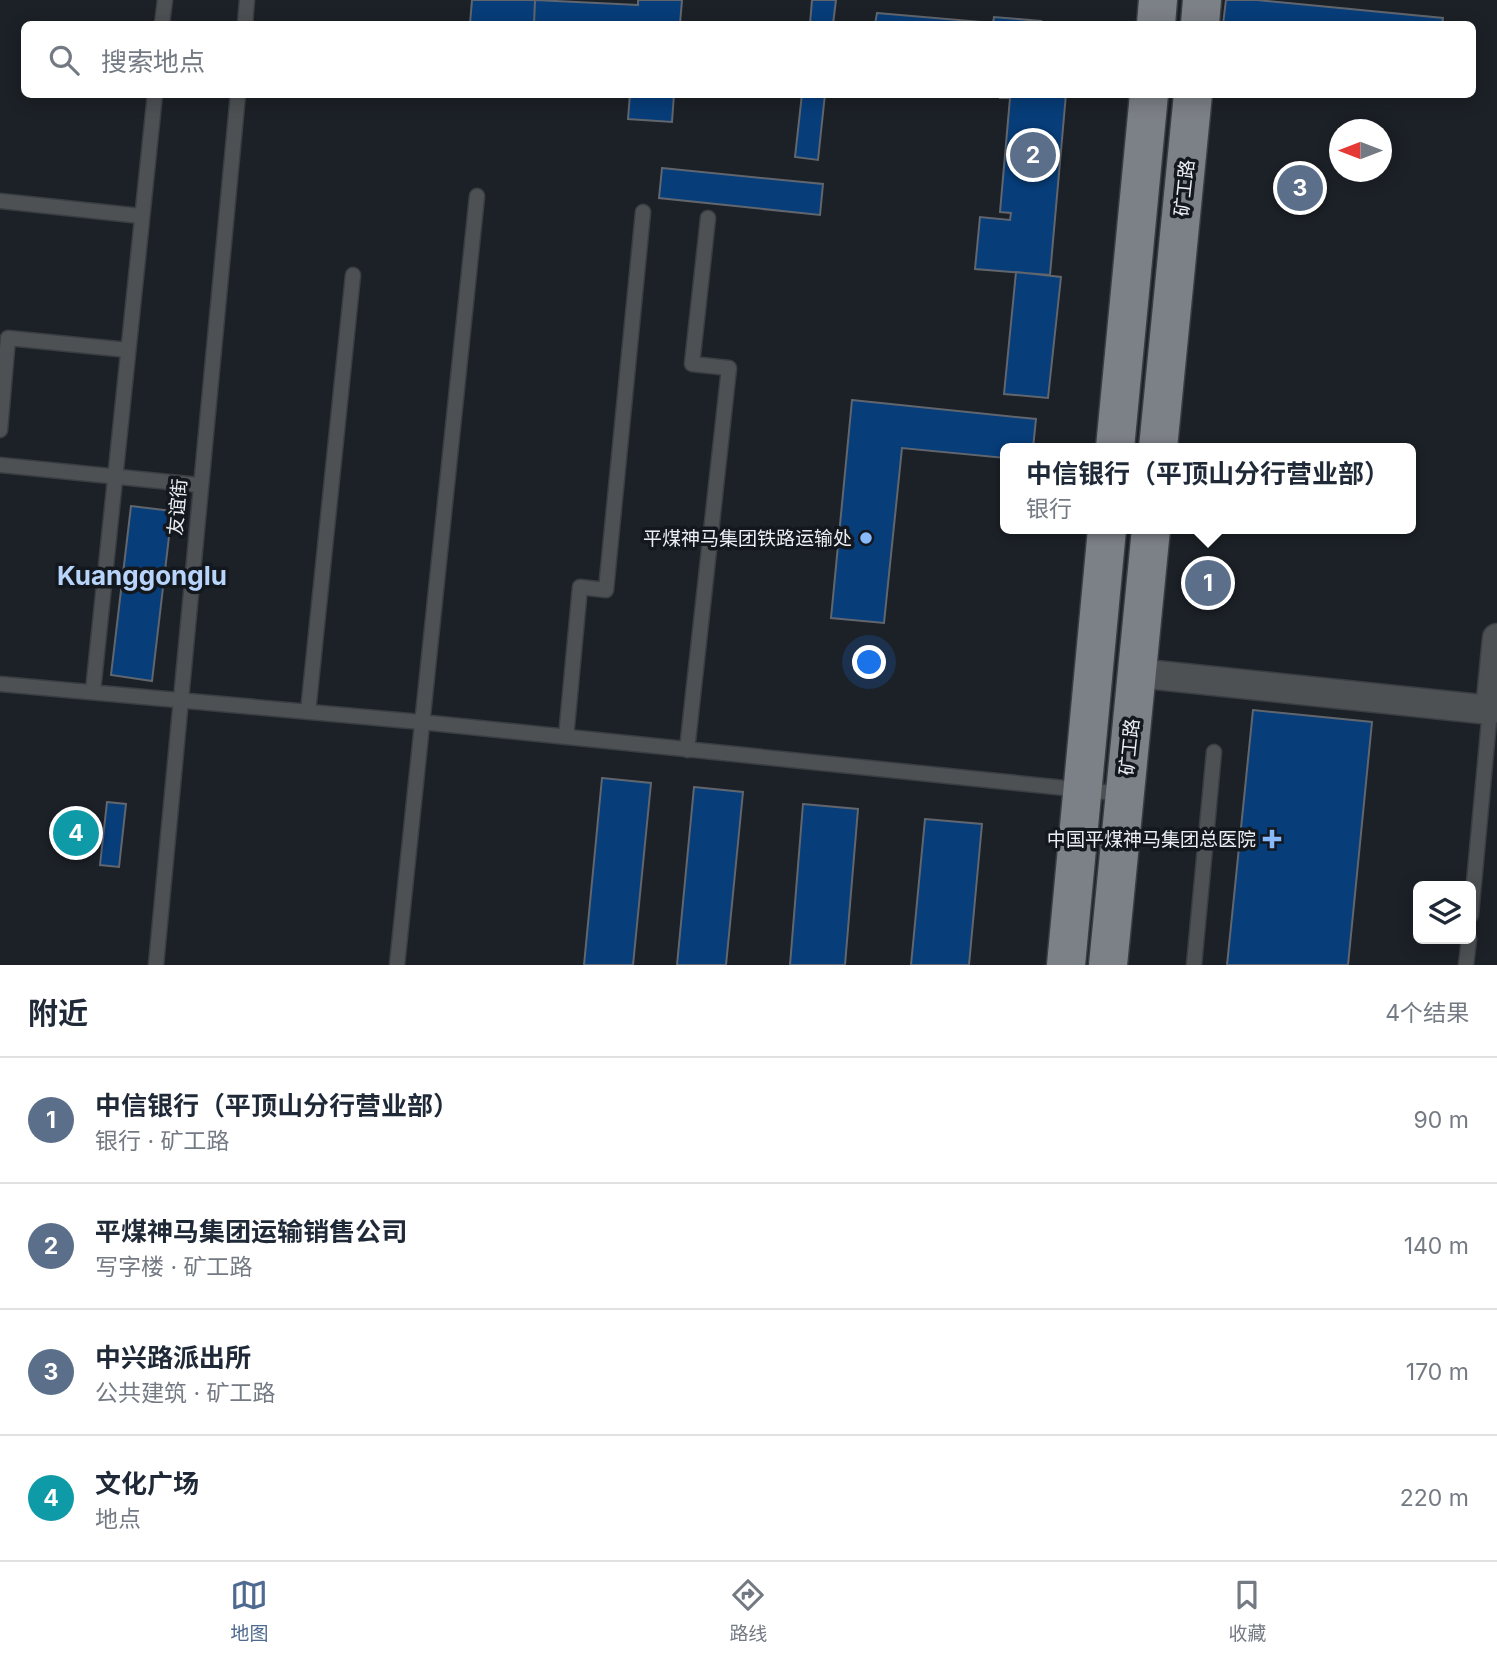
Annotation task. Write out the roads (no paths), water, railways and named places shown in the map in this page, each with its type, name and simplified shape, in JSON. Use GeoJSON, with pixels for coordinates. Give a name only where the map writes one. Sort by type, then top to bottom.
{"type":"FeatureCollection","features":[{"type":"Feature","properties":{"kind":"main road"},"geometry":{"type":"LineString","coordinates":[[1156,21],[1158,0]]}},
{"type":"Feature","properties":{"kind":"main road"},"geometry":{"type":"LineString","coordinates":[[1200,21],[1202,0]]}},
{"type":"Feature","properties":{"kind":"main road"},"geometry":{"type":"LineString","coordinates":[[1115,443],[1149,98]]}},
{"type":"Feature","properties":{"kind":"main road","name":"矿工路"},"geometry":{"type":"LineString","coordinates":[[1158,443],[1193,98]]}},
{"type":"Feature","properties":{"kind":"main road"},"geometry":{"type":"LineString","coordinates":[[1066,965],[1107,534]]}},
{"type":"Feature","properties":{"kind":"main road","name":"矿工路"},"geometry":{"type":"LineString","coordinates":[[1108,965],[1151,534]]}},
{"type":"Feature","properties":{"kind":"street"},"geometry":{"type":"LineString","coordinates":[[1137,673],[1490,710],[1497,639]]}},
{"type":"Feature","properties":{"kind":"lane"},"geometry":{"type":"LineString","coordinates":[[162,21],[165,0]]}},
{"type":"Feature","properties":{"kind":"lane"},"geometry":{"type":"LineString","coordinates":[[245,21],[247,0]]}},
{"type":"Feature","properties":{"kind":"lane"},"geometry":{"type":"LineString","coordinates":[[93,691],[155,98]]}},
{"type":"Feature","properties":{"kind":"lane","name":"友谊街"},"geometry":{"type":"LineString","coordinates":[[156,965],[198,485],[238,98]]}},
{"type":"Feature","properties":{"kind":"lane"},"geometry":{"type":"LineString","coordinates":[[397,965],[477,196]]}},
{"type":"Feature","properties":{"kind":"lane"},"geometry":{"type":"LineString","coordinates":[[0,201],[141,216]]}},
{"type":"Feature","properties":{"kind":"lane"},"geometry":{"type":"LineString","coordinates":[[566,737],[580,587],[607,590],[643,212]]}},
{"type":"Feature","properties":{"kind":"lane"},"geometry":{"type":"LineString","coordinates":[[687,750],[729,368],[692,364],[708,218]]}},
{"type":"Feature","properties":{"kind":"lane"},"geometry":{"type":"LineString","coordinates":[[308,712],[353,275]]}},
{"type":"Feature","properties":{"kind":"lane"},"geometry":{"type":"LineString","coordinates":[[0,430],[8,338],[128,350]]}},
{"type":"Feature","properties":{"kind":"lane"},"geometry":{"type":"LineString","coordinates":[[0,465],[198,485]]}},
{"type":"Feature","properties":{"kind":"lane"},"geometry":{"type":"LineString","coordinates":[[0,684],[421,722],[1125,794]]}},
{"type":"Feature","properties":{"kind":"lane"},"geometry":{"type":"LineString","coordinates":[[1474,881],[1490,710]]}},
{"type":"Feature","properties":{"kind":"lane"},"geometry":{"type":"LineString","coordinates":[[1194,965],[1214,752]]}},
{"type":"Feature","properties":{"kind":"lane"},"geometry":{"type":"LineString","coordinates":[[1466,965],[1468,944]]}},
{"type":"Feature","properties":{"kind":"place","name":"平煤神马集团运输销售公司"},"geometry":{"type":"Point","coordinates":[1033,155]}},
{"type":"Feature","properties":{"kind":"place","name":"中兴路派出所"},"geometry":{"type":"Point","coordinates":[1300,188]}},
{"type":"Feature","properties":{"kind":"place","name":"平煤神马集团铁路运输处"},"geometry":{"type":"Point","coordinates":[866,538]}},
{"type":"Feature","properties":{"kind":"place","name":"中信银行（平顶山分行营业部）"},"geometry":{"type":"Point","coordinates":[1208,583]}},
{"type":"Feature","properties":{"kind":"place","name":"文化广场"},"geometry":{"type":"Point","coordinates":[76,833]}},
{"type":"Feature","properties":{"kind":"place","name":"中国平煤神马集团总医院"},"geometry":{"type":"Point","coordinates":[1272,839]}},
{"type":"Feature","properties":{"kind":"district","name":"Kuanggonglu"},"geometry":{"type":"Point","coordinates":[142,576]}}]}
